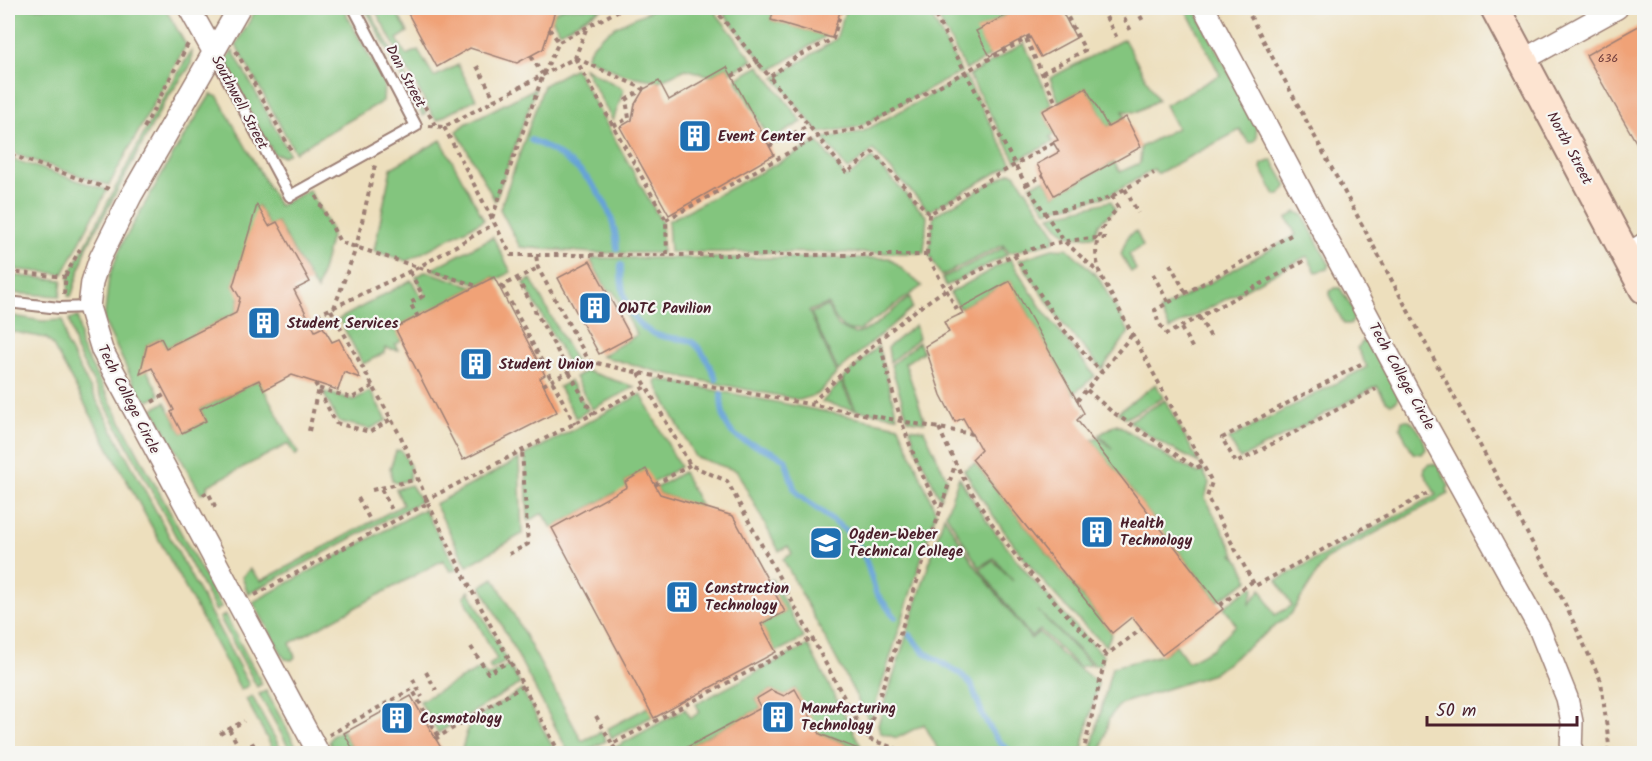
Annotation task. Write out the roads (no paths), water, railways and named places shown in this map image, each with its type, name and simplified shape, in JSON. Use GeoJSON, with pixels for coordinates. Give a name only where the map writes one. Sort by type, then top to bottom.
{"type":"FeatureCollection","features":[{"type":"Feature","properties":{"kind":"main road","name":"North Street"},"geometry":{"type":"LineString","coordinates":[[1495,8],[1523,60],[1635,250],[1644,289]]}},
{"type":"Feature","properties":{"kind":"street","name":"Southwell Street"},"geometry":{"type":"LineString","coordinates":[[189,8],[213,51]]}},
{"type":"Feature","properties":{"kind":"street","name":"Tech College Circle"},"geometry":{"type":"LineString","coordinates":[[239,8],[131,196],[100,258],[92,282],[89,307],[102,350],[323,744]]}},
{"type":"Feature","properties":{"kind":"street","name":"Tech College Circle"},"geometry":{"type":"LineString","coordinates":[[1204,8],[1411,397],[1539,628],[1568,698],[1572,722],[1571,753]]}},
{"type":"Feature","properties":{"kind":"street"},"geometry":{"type":"LineString","coordinates":[[1523,60],[1617,8]]}},
{"type":"Feature","properties":{"kind":"lane","name":"Dan Street"},"geometry":{"type":"LineString","coordinates":[[354,8],[416,126],[379,147]]}},
{"type":"Feature","properties":{"kind":"lane","name":"Southwell Street"},"geometry":{"type":"LineString","coordinates":[[213,51],[290,196],[379,147]]}},
{"type":"Feature","properties":{"kind":"lane"},"geometry":{"type":"LineString","coordinates":[[8,302],[69,308],[89,307]]}},
{"type":"Feature","properties":{"kind":"waterway"},"geometry":{"type":"LineString","coordinates":[[531,140],[563,158],[590,182],[601,196],[609,212],[617,248]]}},
{"type":"Feature","properties":{"kind":"waterway"},"geometry":{"type":"LineString","coordinates":[[621,265],[626,302],[638,322],[647,330],[658,335],[685,339],[694,343],[706,357],[716,379]]}},
{"type":"Feature","properties":{"kind":"waterway"},"geometry":{"type":"LineString","coordinates":[[721,394],[726,424],[732,433],[740,439],[785,459],[794,488],[799,495],[852,535],[866,560],[876,593],[895,617]]}},
{"type":"Feature","properties":{"kind":"waterway"},"geometry":{"type":"LineString","coordinates":[[910,635],[924,652],[962,675],[972,686],[983,716],[996,738],[1012,754]]}},
{"type":"Feature","properties":{"kind":"place","name":"Event Center"},"geometry":{"type":"Point","coordinates":[695,136]}},
{"type":"Feature","properties":{"kind":"place","name":"OWTC Pavilion"},"geometry":{"type":"Point","coordinates":[595,308]}},
{"type":"Feature","properties":{"kind":"place","name":"Student Services"},"geometry":{"type":"Point","coordinates":[264,323]}},
{"type":"Feature","properties":{"kind":"place","name":"Student Union"},"geometry":{"type":"Point","coordinates":[476,364]}},
{"type":"Feature","properties":{"kind":"place","name":"Health Technology"},"geometry":{"type":"Point","coordinates":[1097,532]}},
{"type":"Feature","properties":{"kind":"place","name":"Ogden-Weber Technical College"},"geometry":{"type":"Point","coordinates":[826,543]}},
{"type":"Feature","properties":{"kind":"place","name":"Construction Technology"},"geometry":{"type":"Point","coordinates":[682,597]}},
{"type":"Feature","properties":{"kind":"place","name":"Manufacturing Technology"},"geometry":{"type":"Point","coordinates":[778,717]}},
{"type":"Feature","properties":{"kind":"place","name":"Cosmotology"},"geometry":{"type":"Point","coordinates":[397,718]}}]}
